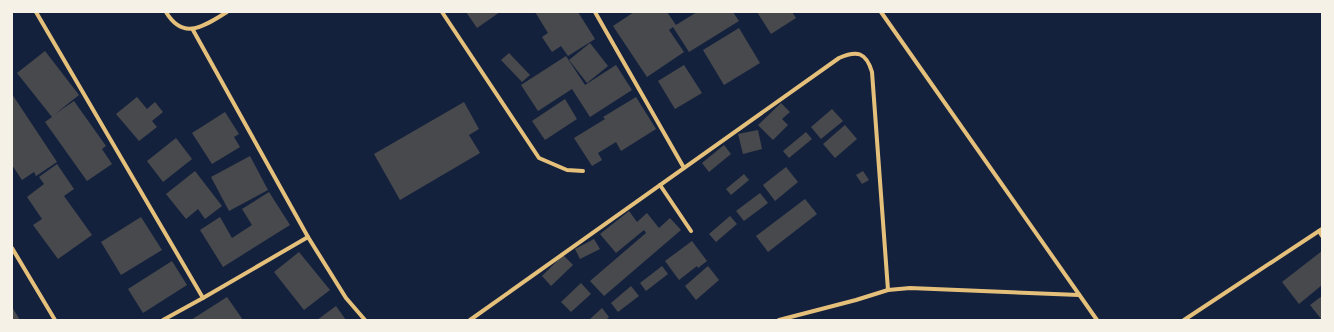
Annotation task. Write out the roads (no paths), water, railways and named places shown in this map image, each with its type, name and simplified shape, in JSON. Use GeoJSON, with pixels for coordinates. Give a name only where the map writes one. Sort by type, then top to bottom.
{"type":"FeatureCollection","features":[{"type":"Feature","properties":{"kind":"street"},"geometry":{"type":"LineString","coordinates":[[36,12],[203,298]]}},
{"type":"Feature","properties":{"kind":"street"},"geometry":{"type":"LineString","coordinates":[[166,12],[175,23],[183,28],[193,30],[227,12]]}},
{"type":"Feature","properties":{"kind":"street"},"geometry":{"type":"LineString","coordinates":[[442,12],[540,158],[567,170],[583,171]]}},
{"type":"Feature","properties":{"kind":"street"},"geometry":{"type":"LineString","coordinates":[[595,12],[684,168]]}},
{"type":"Feature","properties":{"kind":"street"},"geometry":{"type":"LineString","coordinates":[[881,12],[1097,320]]}},
{"type":"Feature","properties":{"kind":"street"},"geometry":{"type":"LineString","coordinates":[[193,30],[308,237],[346,298],[365,320]]}},
{"type":"Feature","properties":{"kind":"street"},"geometry":{"type":"LineString","coordinates":[[470,320],[839,58],[855,53],[861,54],[866,58],[872,72],[888,290]]}},
{"type":"Feature","properties":{"kind":"street"},"geometry":{"type":"LineString","coordinates":[[660,185],[691,231]]}},
{"type":"Feature","properties":{"kind":"street"},"geometry":{"type":"LineString","coordinates":[[1184,320],[1320,230],[1322,236]]}},
{"type":"Feature","properties":{"kind":"street"},"geometry":{"type":"LineString","coordinates":[[163,320],[308,237]]}},
{"type":"Feature","properties":{"kind":"street"},"geometry":{"type":"LineString","coordinates":[[12,248],[55,320]]}},
{"type":"Feature","properties":{"kind":"street"},"geometry":{"type":"LineString","coordinates":[[779,320],[888,290],[910,288],[1079,295]]}}]}
